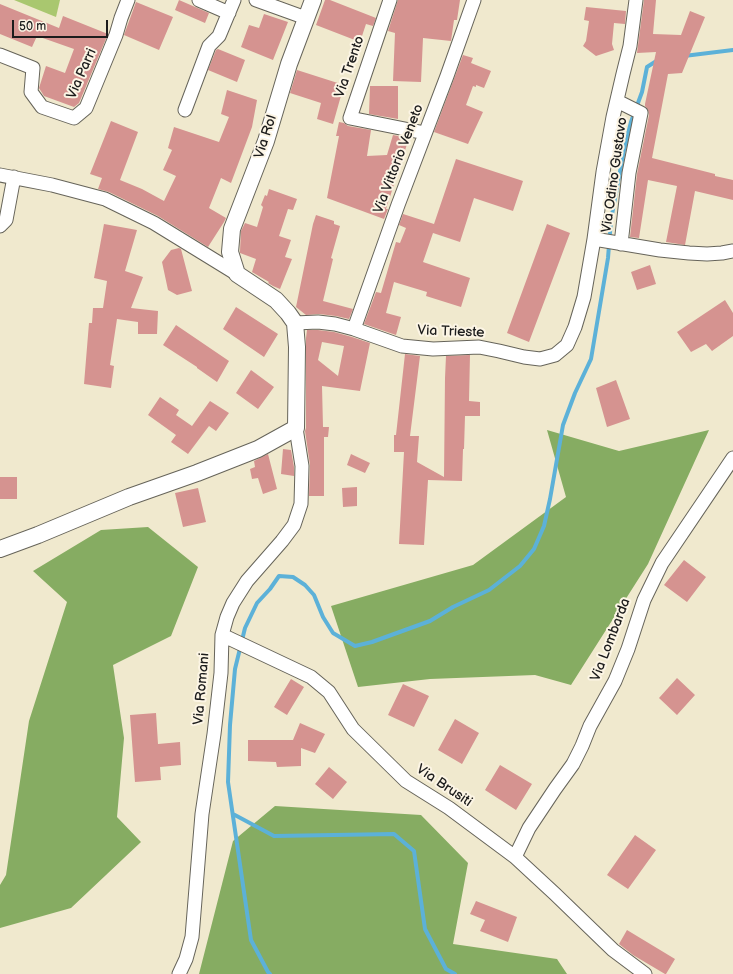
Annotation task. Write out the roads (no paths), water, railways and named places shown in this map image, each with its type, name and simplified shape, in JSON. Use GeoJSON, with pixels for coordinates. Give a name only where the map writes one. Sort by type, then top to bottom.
{"type":"FeatureCollection","features":[{"type":"Feature","properties":{"kind":"street","name":"Via Parri"},"geometry":{"type":"LineString","coordinates":[[0,55],[33,68],[31,92],[42,107],[74,118],[86,108],[116,35],[128,0]]}},
{"type":"Feature","properties":{"kind":"street"},"geometry":{"type":"LineString","coordinates":[[199,0],[229,13]]}},
{"type":"Feature","properties":{"kind":"street"},"geometry":{"type":"LineString","coordinates":[[185,110],[209,46],[219,36],[234,0]]}},
{"type":"Feature","properties":{"kind":"street"},"geometry":{"type":"LineString","coordinates":[[256,0],[306,18]]}},
{"type":"Feature","properties":{"kind":"street","name":"Via Rol"},"geometry":{"type":"LineString","coordinates":[[237,274],[230,252],[232,229],[266,141],[289,64],[313,0]]}},
{"type":"Feature","properties":{"kind":"street","name":"Via Trento"},"geometry":{"type":"LineString","coordinates":[[390,0],[350,118],[425,134]]}},
{"type":"Feature","properties":{"kind":"street","name":"Via Vittorio Veneto"},"geometry":{"type":"LineString","coordinates":[[354,329],[474,0]]}},
{"type":"Feature","properties":{"kind":"street","name":"Via Odino Gustavo"},"geometry":{"type":"LineString","coordinates":[[594,239],[603,172],[630,46],[636,0]]}},
{"type":"Feature","properties":{"kind":"street","name":"Via Odino Gustavo"},"geometry":{"type":"LineString","coordinates":[[617,101],[640,112],[630,173],[621,244]]}},
{"type":"Feature","properties":{"kind":"street"},"geometry":{"type":"LineString","coordinates":[[0,175],[52,184],[105,199],[154,223],[276,300],[288,312],[295,323],[297,347],[296,428],[258,449],[198,473],[129,497],[38,535],[0,549]]}},
{"type":"Feature","properties":{"kind":"street"},"geometry":{"type":"LineString","coordinates":[[0,226],[6,220],[14,177]]}},
{"type":"Feature","properties":{"kind":"street"},"geometry":{"type":"LineString","coordinates":[[594,239],[689,254],[708,254],[733,251]]}},
{"type":"Feature","properties":{"kind":"street","name":"Via Trieste"},"geometry":{"type":"LineString","coordinates":[[295,323],[318,322],[335,324],[402,346],[433,349],[479,347],[540,359],[554,355],[567,345],[575,327],[584,297],[594,239]]}},
{"type":"Feature","properties":{"kind":"street","name":"Via Romani"},"geometry":{"type":"LineString","coordinates":[[179,974],[186,959],[192,937],[202,814],[214,734],[227,617],[233,603],[247,581],[294,525],[301,504],[302,466],[296,428]]}},
{"type":"Feature","properties":{"kind":"street","name":"Via Lombarda"},"geometry":{"type":"LineString","coordinates":[[515,858],[529,828],[573,764],[590,726],[616,681],[644,600],[662,563],[733,458]]}},
{"type":"Feature","properties":{"kind":"street","name":"Via Brusiti"},"geometry":{"type":"LineString","coordinates":[[225,637],[311,677],[329,692],[353,729],[406,781],[449,808],[515,858],[613,950],[645,974]]}},
{"type":"Feature","properties":{"kind":"waterway"},"geometry":{"type":"LineString","coordinates":[[684,56],[733,50]]}},
{"type":"Feature","properties":{"kind":"waterway"},"geometry":{"type":"LineString","coordinates":[[270,974],[251,940],[228,782],[230,725],[235,669],[245,628],[257,603],[270,589],[279,576],[293,577],[305,585],[314,595],[323,617],[333,633],[355,646],[372,642],[430,621],[453,607],[489,590],[520,566],[534,549],[544,526],[563,425],[575,393],[591,359],[608,258],[611,220],[624,150],[631,122],[642,92],[647,67],[658,60]]}},
{"type":"Feature","properties":{"kind":"waterway"},"geometry":{"type":"LineString","coordinates":[[233,814],[274,836],[394,834],[414,851],[425,929],[446,969],[455,974]]}}]}
